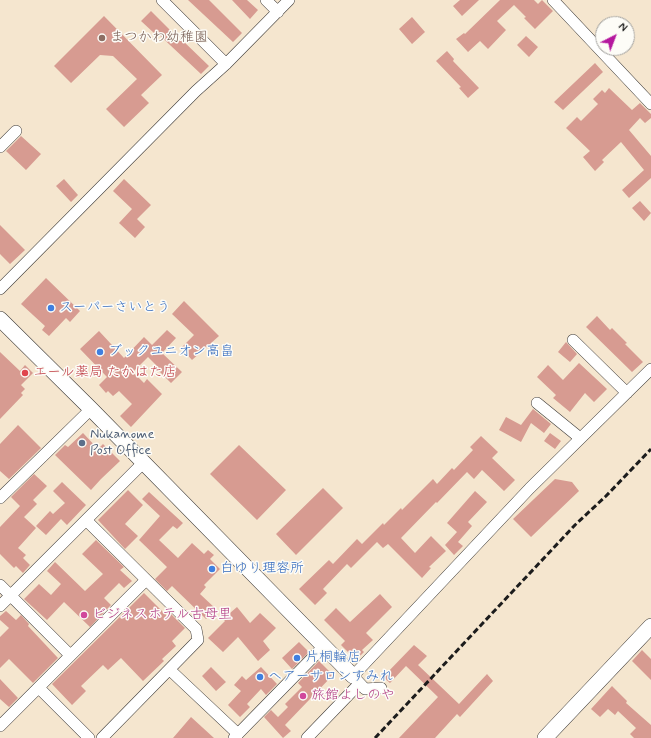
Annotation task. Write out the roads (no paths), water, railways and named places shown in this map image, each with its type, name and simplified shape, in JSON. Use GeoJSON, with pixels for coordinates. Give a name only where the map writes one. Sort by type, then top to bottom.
{"type":"FeatureCollection","features":[{"type":"Feature","properties":{"kind":"street"},"geometry":{"type":"LineString","coordinates":[[162,0],[226,64]]}},
{"type":"Feature","properties":{"kind":"street"},"geometry":{"type":"LineString","coordinates":[[266,0],[278,12]]}},
{"type":"Feature","properties":{"kind":"street"},"geometry":{"type":"LineString","coordinates":[[0,289],[196,91],[226,64],[289,0]]}},
{"type":"Feature","properties":{"kind":"street"},"geometry":{"type":"LineString","coordinates":[[553,0],[651,104]]}},
{"type":"Feature","properties":{"kind":"street"},"geometry":{"type":"LineString","coordinates":[[0,147],[16,131]]}},
{"type":"Feature","properties":{"kind":"street"},"geometry":{"type":"LineString","coordinates":[[0,319],[91,409],[365,689],[381,688]]}},
{"type":"Feature","properties":{"kind":"street"},"geometry":{"type":"LineString","coordinates":[[573,340],[627,394]]}},
{"type":"Feature","properties":{"kind":"street"},"geometry":{"type":"LineString","coordinates":[[307,738],[356,680],[525,493],[651,369]]}},
{"type":"Feature","properties":{"kind":"street"},"geometry":{"type":"LineString","coordinates":[[537,403],[580,438]]}},
{"type":"Feature","properties":{"kind":"street"},"geometry":{"type":"LineString","coordinates":[[0,498],[91,409]]}},
{"type":"Feature","properties":{"kind":"street"},"geometry":{"type":"LineString","coordinates":[[0,606],[143,463]]}},
{"type":"Feature","properties":{"kind":"street"},"geometry":{"type":"LineString","coordinates":[[86,520],[196,629],[198,640],[102,738]]}},
{"type":"Feature","properties":{"kind":"street"},"geometry":{"type":"LineString","coordinates":[[0,726],[146,580]]}},
{"type":"Feature","properties":{"kind":"street"},"geometry":{"type":"LineString","coordinates":[[0,585],[70,655]]}},
{"type":"Feature","properties":{"kind":"street"},"geometry":{"type":"LineString","coordinates":[[545,738],[651,626]]}},
{"type":"Feature","properties":{"kind":"street"},"geometry":{"type":"LineString","coordinates":[[170,670],[236,736],[324,647]]}},
{"type":"Feature","properties":{"kind":"street"},"geometry":{"type":"LineString","coordinates":[[38,688],[90,738]]}},
{"type":"Feature","properties":{"kind":"railway"},"geometry":{"type":"LineString","coordinates":[[375,738],[575,525],[606,496],[651,449]]}},
{"type":"Feature","properties":{"kind":"place","name":"まつかわ幼稚園"},"geometry":{"type":"Point","coordinates":[102,38]}},
{"type":"Feature","properties":{"kind":"place","name":"スーパーさいとう"},"geometry":{"type":"Point","coordinates":[51,308]}},
{"type":"Feature","properties":{"kind":"place","name":"ブックユニオン高畠"},"geometry":{"type":"Point","coordinates":[100,352]}},
{"type":"Feature","properties":{"kind":"place","name":"エール薬局 たかはた店"},"geometry":{"type":"Point","coordinates":[25,373]}},
{"type":"Feature","properties":{"kind":"place","name":"Nukanome Post Office"},"geometry":{"type":"Point","coordinates":[82,443]}},
{"type":"Feature","properties":{"kind":"place","name":"白ゆり理容所"},"geometry":{"type":"Point","coordinates":[212,569]}},
{"type":"Feature","properties":{"kind":"place","name":"ビジネスホテル古母里"},"geometry":{"type":"Point","coordinates":[84,615]}},
{"type":"Feature","properties":{"kind":"place","name":"片桐輪店"},"geometry":{"type":"Point","coordinates":[297,658]}},
{"type":"Feature","properties":{"kind":"place","name":"ヘアーサロンすみれ"},"geometry":{"type":"Point","coordinates":[260,677]}},
{"type":"Feature","properties":{"kind":"place","name":"旅館よしのや"},"geometry":{"type":"Point","coordinates":[303,696]}}]}
